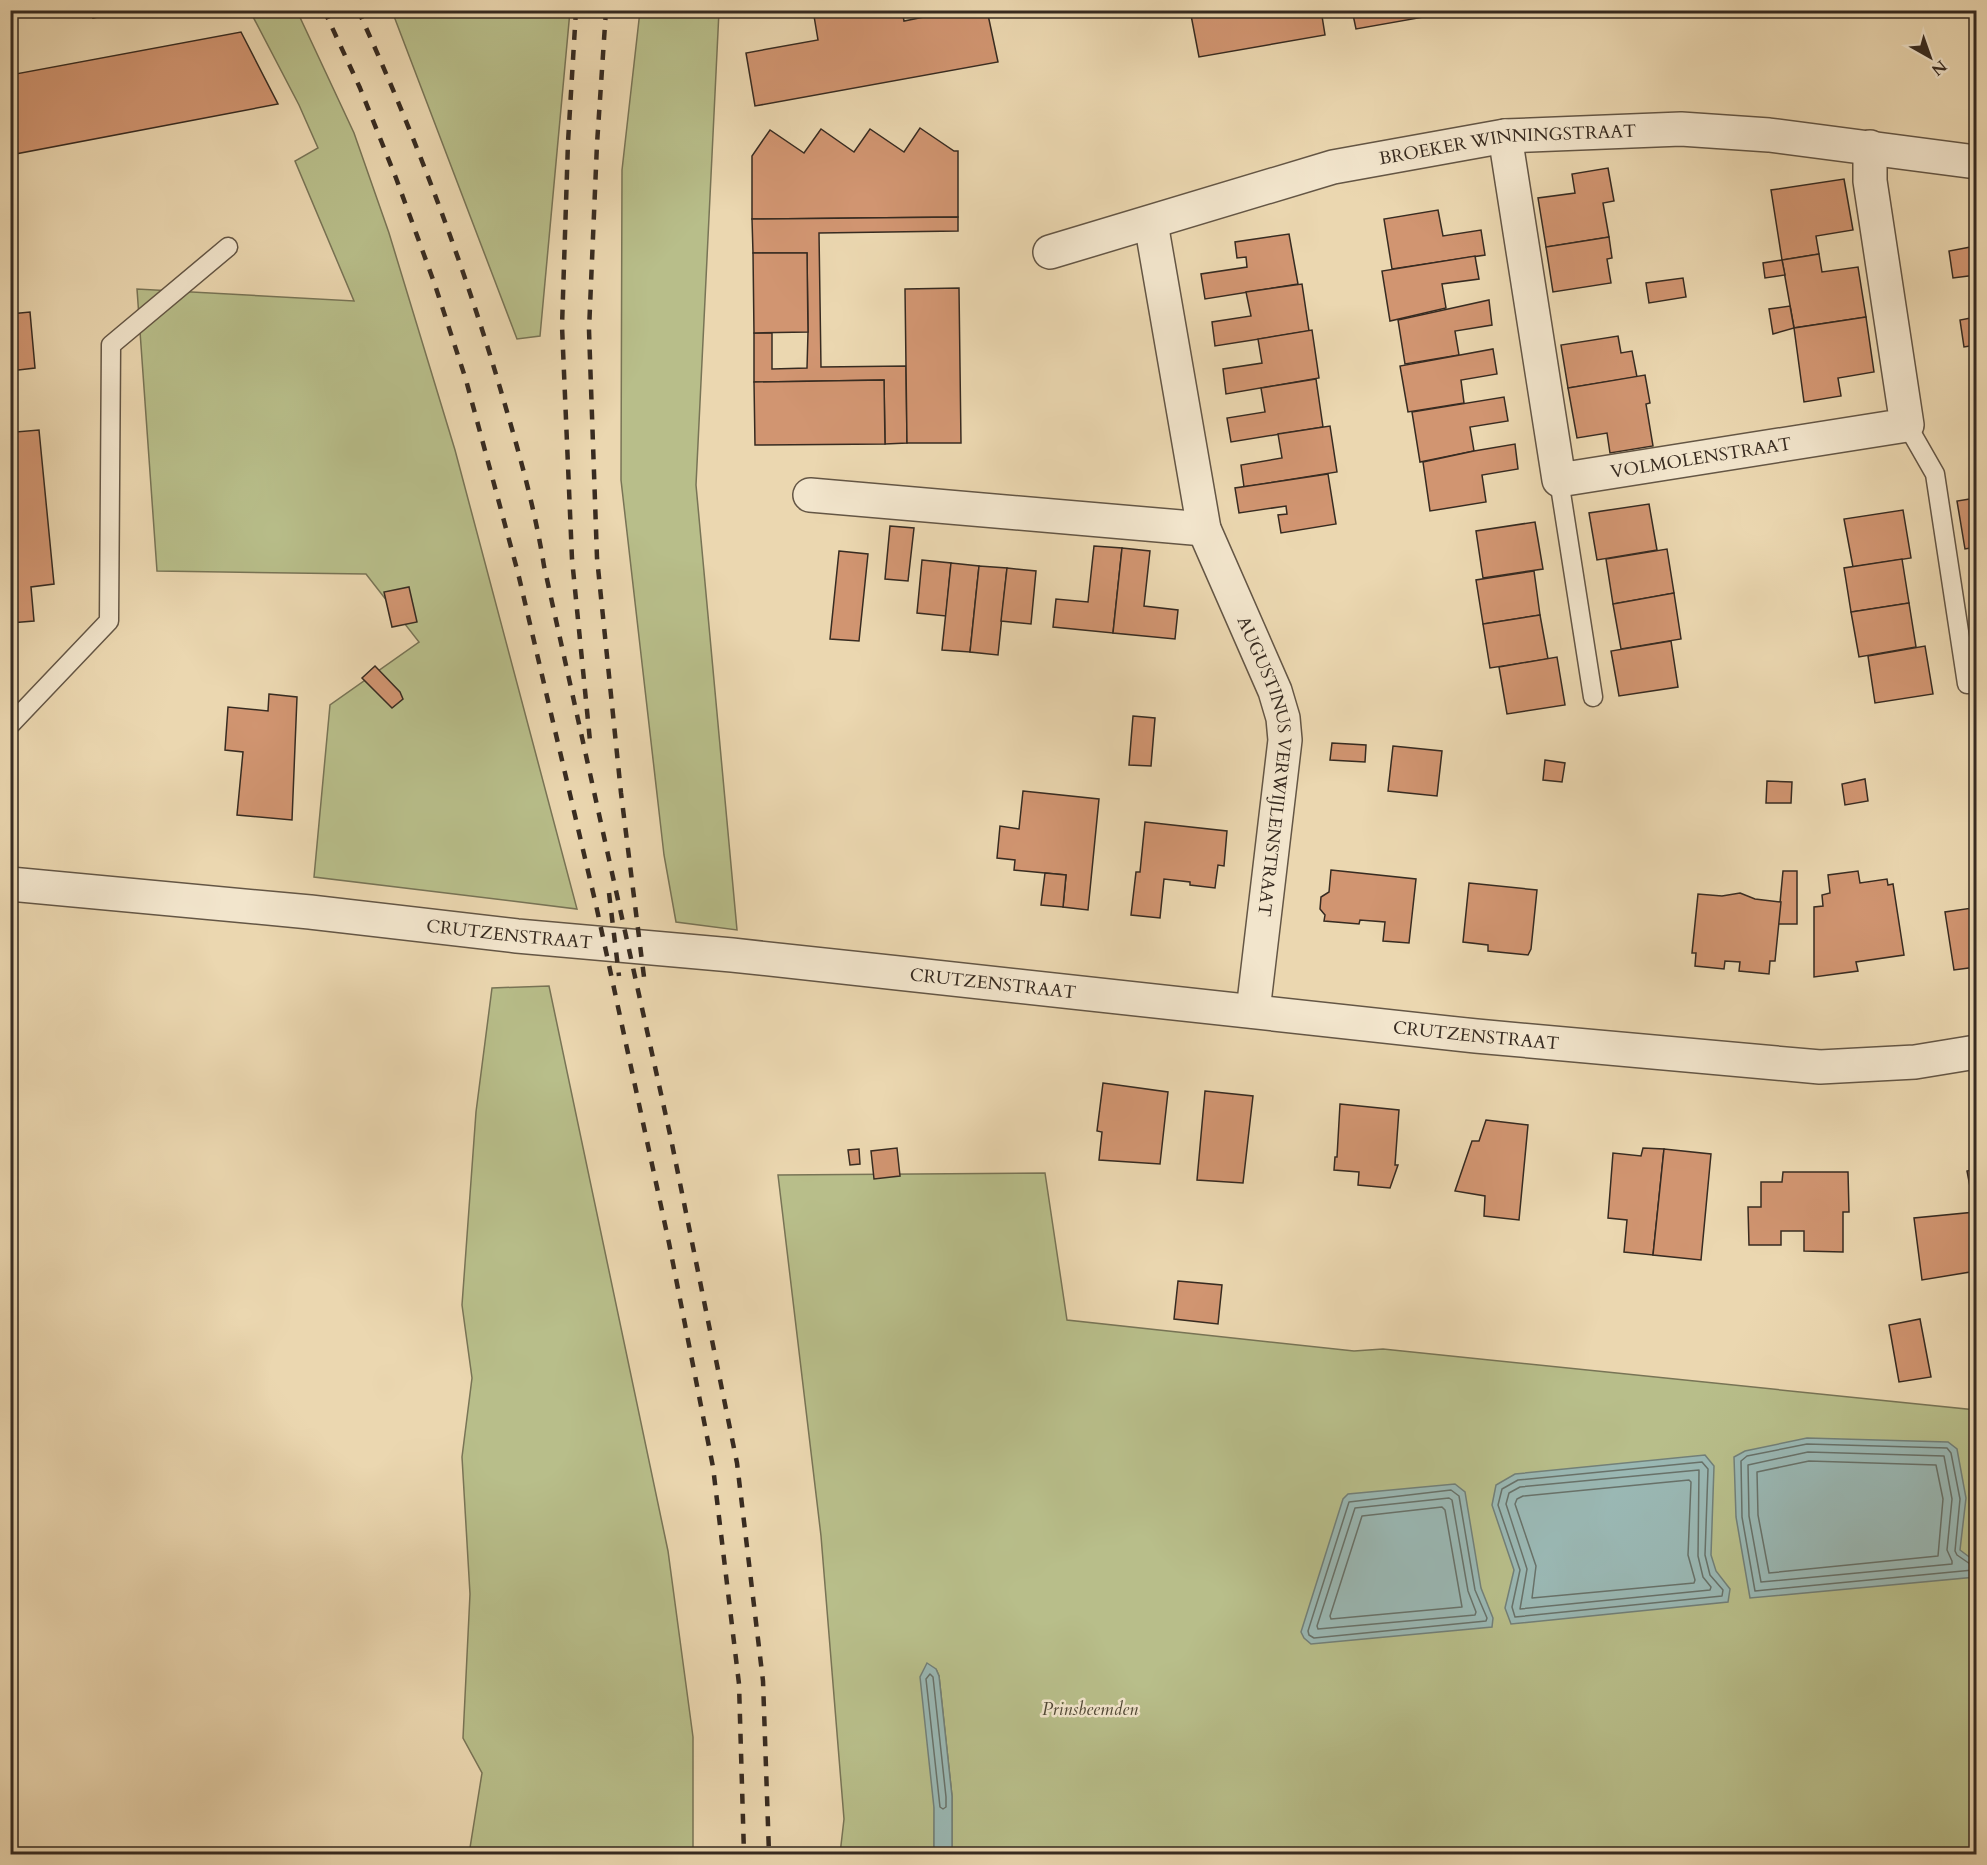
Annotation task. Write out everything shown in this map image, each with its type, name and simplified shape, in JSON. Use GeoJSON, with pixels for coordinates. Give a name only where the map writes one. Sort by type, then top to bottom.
{"type":"FeatureCollection","features":[{"type":"Feature","properties":{"kind":"street","name":"BROEKER WINNINGSTRAAT"},"geometry":{"type":"LineString","coordinates":[[1050,252],[1333,167],[1505,136],[1682,129],[1769,135],[1977,162]]}},
{"type":"Feature","properties":{"kind":"street"},"geometry":{"type":"LineString","coordinates":[[1505,136],[1559,480]]}},
{"type":"Feature","properties":{"kind":"street"},"geometry":{"type":"LineString","coordinates":[[1870,147],[1870,181],[1907,425]]}},
{"type":"Feature","properties":{"kind":"street","name":"AUGUSTINUS VERWIJLENSTRAAT"},"geometry":{"type":"LineString","coordinates":[[1151,223],[1204,529],[1275,691],[1283,718],[1285,740],[1253,1011]]}},
{"type":"Feature","properties":{"kind":"street","name":"VOLMOLENSTRAAT"},"geometry":{"type":"LineString","coordinates":[[1559,480],[1907,425]]}},
{"type":"Feature","properties":{"kind":"street"},"geometry":{"type":"LineString","coordinates":[[810,495],[1204,529]]}},
{"type":"Feature","properties":{"kind":"street","name":"CRUTZENSTRAAT"},"geometry":{"type":"LineString","coordinates":[[10,884],[756,958],[1476,1036],[1820,1067],[1916,1062],[1977,1052]]}},
{"type":"Feature","properties":{"kind":"lane"},"geometry":{"type":"LineString","coordinates":[[10,724],[110,621],[111,345],[228,247]]}},
{"type":"Feature","properties":{"kind":"lane"},"geometry":{"type":"LineString","coordinates":[[1907,425],[1935,474],[1968,684]]}},
{"type":"Feature","properties":{"kind":"lane"},"geometry":{"type":"LineString","coordinates":[[1559,480],[1593,697]]}},
{"type":"Feature","properties":{"kind":"green space"},"geometry":{"type":"Polygon","coordinates":[[[250,11],[297,11],[354,133],[389,233],[455,450],[577,909],[314,877],[330,705],[419,642],[366,574],[157,571],[137,289],[354,301],[295,161],[318,148],[299,105],[250,11]]]}},
{"type":"Feature","properties":{"kind":"green space"},"geometry":{"type":"Polygon","coordinates":[[[392,11],[570,11],[540,336],[517,339],[392,11]]]}},
{"type":"Feature","properties":{"kind":"green space"},"geometry":{"type":"Polygon","coordinates":[[[640,11],[719,11],[696,485],[737,930],[676,922],[664,855],[621,480],[622,170],[640,11]]]}},
{"type":"Feature","properties":{"kind":"green space"},"geometry":{"type":"Polygon","coordinates":[[[549,986],[668,1551],[693,1737],[693,1854],[469,1854],[482,1773],[463,1738],[470,1594],[462,1457],[472,1378],[462,1305],[476,1112],[492,988],[549,986]]]}},
{"type":"Feature","properties":{"kind":"green space","name":"Prinsbeemden"},"geometry":{"type":"Polygon","coordinates":[[[1045,1173],[1067,1320],[1354,1351],[1383,1349],[1976,1410],[1976,1854],[952,1854],[952,1796],[939,1676],[936,1669],[934,1854],[840,1854],[844,1819],[821,1536],[778,1175],[1045,1173]]]}},
{"type":"Feature","properties":{"kind":"water"},"geometry":{"type":"Polygon","coordinates":[[[1807,1438],[1948,1442],[1957,1449],[1966,1498],[1960,1550],[1976,1562],[1976,1577],[1750,1598],[1736,1517],[1734,1457],[1745,1451],[1807,1438]]]}},
{"type":"Feature","properties":{"kind":"water"},"geometry":{"type":"Polygon","coordinates":[[[1705,1455],[1714,1466],[1711,1555],[1716,1571],[1730,1589],[1728,1602],[1511,1624],[1505,1608],[1514,1570],[1492,1505],[1496,1485],[1515,1474],[1705,1455]]]}},
{"type":"Feature","properties":{"kind":"water"},"geometry":{"type":"Polygon","coordinates":[[[1455,1484],[1465,1492],[1481,1588],[1493,1618],[1492,1627],[1311,1644],[1304,1638],[1301,1632],[1343,1499],[1348,1494],[1455,1484]]]}},
{"type":"Feature","properties":{"kind":"water"},"geometry":{"type":"Polygon","coordinates":[[[927,1663],[936,1669],[939,1676],[952,1796],[952,1854],[934,1854],[934,1808],[920,1677],[927,1663]]]}},
{"type":"Feature","properties":{"kind":"building"},"geometry":{"type":"Polygon","coordinates":[[[92,10],[129,10],[93,18],[92,10]]]}},
{"type":"Feature","properties":{"kind":"building"},"geometry":{"type":"Polygon","coordinates":[[[813,10],[902,10],[904,21],[944,13],[944,10],[987,10],[998,62],[755,106],[746,53],[818,40],[813,10]]]}},
{"type":"Feature","properties":{"kind":"building"},"geometry":{"type":"Polygon","coordinates":[[[1190,10],[1321,10],[1325,35],[1199,57],[1190,10]]]}},
{"type":"Feature","properties":{"kind":"building"},"geometry":{"type":"Polygon","coordinates":[[[1352,10],[1423,10],[1424,17],[1356,29],[1352,10]]]}},
{"type":"Feature","properties":{"kind":"building"},"geometry":{"type":"Polygon","coordinates":[[[241,32],[278,104],[10,155],[10,75],[241,32]]]}},
{"type":"Feature","properties":{"kind":"building"},"geometry":{"type":"Polygon","coordinates":[[[920,128],[954,151],[958,151],[958,217],[752,219],[752,156],[770,130],[804,153],[821,129],[854,152],[870,129],[904,152],[920,128]]]}},
{"type":"Feature","properties":{"kind":"building"},"geometry":{"type":"Polygon","coordinates":[[[1608,168],[1614,201],[1603,203],[1609,237],[1546,247],[1538,198],[1575,193],[1572,174],[1608,168]]]}},
{"type":"Feature","properties":{"kind":"building"},"geometry":{"type":"Polygon","coordinates":[[[1844,179],[1853,230],[1816,236],[1819,254],[1782,260],[1771,190],[1844,179]]]}},
{"type":"Feature","properties":{"kind":"building"},"geometry":{"type":"Polygon","coordinates":[[[1976,201],[1976,234],[1972,202],[1976,201]]]}},
{"type":"Feature","properties":{"kind":"building"},"geometry":{"type":"Polygon","coordinates":[[[1438,210],[1443,236],[1481,230],[1485,255],[1392,269],[1384,219],[1438,210]]]}},
{"type":"Feature","properties":{"kind":"building"},"geometry":{"type":"Polygon","coordinates":[[[958,217],[958,231],[819,233],[821,367],[906,366],[907,443],[885,444],[884,380],[754,382],[754,333],[772,333],[772,369],[807,368],[808,332],[807,253],[753,253],[752,219],[958,217]]]}},
{"type":"Feature","properties":{"kind":"building"},"geometry":{"type":"Polygon","coordinates":[[[1289,234],[1298,284],[1205,299],[1201,274],[1247,267],[1246,257],[1237,258],[1235,242],[1289,234]]]}},
{"type":"Feature","properties":{"kind":"building"},"geometry":{"type":"Polygon","coordinates":[[[1609,237],[1612,258],[1607,259],[1611,283],[1553,292],[1546,247],[1609,237]]]}},
{"type":"Feature","properties":{"kind":"building"},"geometry":{"type":"Polygon","coordinates":[[[1976,246],[1976,275],[1953,278],[1949,251],[1976,246]]]}},
{"type":"Feature","properties":{"kind":"building"},"geometry":{"type":"Polygon","coordinates":[[[753,253],[807,253],[808,332],[754,333],[753,253]]]}},
{"type":"Feature","properties":{"kind":"building"},"geometry":{"type":"Polygon","coordinates":[[[1819,254],[1822,272],[1858,267],[1866,317],[1794,328],[1782,260],[1819,254]]]}},
{"type":"Feature","properties":{"kind":"building"},"geometry":{"type":"Polygon","coordinates":[[[1475,256],[1479,279],[1442,284],[1446,308],[1390,321],[1382,271],[1475,256]]]}},
{"type":"Feature","properties":{"kind":"building"},"geometry":{"type":"Polygon","coordinates":[[[1782,260],[1785,275],[1765,278],[1763,263],[1782,260]]]}},
{"type":"Feature","properties":{"kind":"building"},"geometry":{"type":"Polygon","coordinates":[[[1683,278],[1686,297],[1649,303],[1646,283],[1683,278]]]}},
{"type":"Feature","properties":{"kind":"building"},"geometry":{"type":"Polygon","coordinates":[[[1302,284],[1309,331],[1215,346],[1212,322],[1251,316],[1246,292],[1302,284]]]}},
{"type":"Feature","properties":{"kind":"building"},"geometry":{"type":"Polygon","coordinates":[[[959,288],[961,443],[907,443],[905,289],[959,288]]]}},
{"type":"Feature","properties":{"kind":"building"},"geometry":{"type":"Polygon","coordinates":[[[1489,300],[1492,325],[1455,331],[1459,355],[1405,364],[1398,320],[1489,300]]]}},
{"type":"Feature","properties":{"kind":"building"},"geometry":{"type":"Polygon","coordinates":[[[1790,306],[1794,328],[1773,334],[1769,309],[1790,306]]]}},
{"type":"Feature","properties":{"kind":"building"},"geometry":{"type":"Polygon","coordinates":[[[30,312],[35,368],[10,371],[10,314],[30,312]]]}},
{"type":"Feature","properties":{"kind":"building"},"geometry":{"type":"Polygon","coordinates":[[[1866,317],[1874,372],[1838,378],[1841,396],[1804,402],[1794,328],[1866,317]]]}},
{"type":"Feature","properties":{"kind":"building"},"geometry":{"type":"Polygon","coordinates":[[[1976,317],[1976,345],[1964,347],[1960,320],[1976,317]]]}},
{"type":"Feature","properties":{"kind":"building"},"geometry":{"type":"Polygon","coordinates":[[[1312,330],[1319,378],[1226,394],[1223,369],[1262,363],[1258,339],[1312,330]]]}},
{"type":"Feature","properties":{"kind":"building"},"geometry":{"type":"Polygon","coordinates":[[[1618,336],[1621,353],[1632,351],[1637,377],[1568,388],[1561,345],[1618,336]]]}},
{"type":"Feature","properties":{"kind":"building"},"geometry":{"type":"Polygon","coordinates":[[[1493,349],[1497,374],[1461,380],[1464,403],[1408,412],[1400,366],[1493,349]]]}},
{"type":"Feature","properties":{"kind":"building"},"geometry":{"type":"Polygon","coordinates":[[[1645,375],[1650,403],[1646,404],[1653,446],[1610,453],[1607,433],[1577,438],[1568,388],[1645,375]]]}},
{"type":"Feature","properties":{"kind":"building"},"geometry":{"type":"Polygon","coordinates":[[[1316,379],[1323,427],[1231,442],[1227,418],[1265,412],[1261,388],[1316,379]]]}},
{"type":"Feature","properties":{"kind":"building"},"geometry":{"type":"Polygon","coordinates":[[[884,380],[885,444],[755,445],[754,382],[884,380]]]}},
{"type":"Feature","properties":{"kind":"building"},"geometry":{"type":"Polygon","coordinates":[[[10,382],[16,432],[39,430],[54,584],[31,587],[34,621],[10,623],[10,382]]]}},
{"type":"Feature","properties":{"kind":"building"},"geometry":{"type":"Polygon","coordinates":[[[1976,388],[1976,416],[1975,416],[1971,389],[1976,388]]]}},
{"type":"Feature","properties":{"kind":"building"},"geometry":{"type":"Polygon","coordinates":[[[1504,397],[1508,421],[1470,427],[1474,451],[1420,462],[1412,412],[1504,397]]]}},
{"type":"Feature","properties":{"kind":"building"},"geometry":{"type":"Polygon","coordinates":[[[1330,426],[1337,472],[1244,487],[1241,465],[1282,458],[1278,434],[1330,426]]]}},
{"type":"Feature","properties":{"kind":"building"},"geometry":{"type":"Polygon","coordinates":[[[1515,444],[1518,469],[1482,475],[1486,502],[1430,511],[1423,462],[1515,444]]]}},
{"type":"Feature","properties":{"kind":"building"},"geometry":{"type":"Polygon","coordinates":[[[1328,474],[1336,524],[1281,533],[1278,515],[1287,514],[1286,506],[1239,513],[1235,488],[1328,474]]]}},
{"type":"Feature","properties":{"kind":"building"},"geometry":{"type":"Polygon","coordinates":[[[1976,498],[1976,547],[1965,549],[1957,501],[1976,498]]]}},
{"type":"Feature","properties":{"kind":"building"},"geometry":{"type":"Polygon","coordinates":[[[1649,504],[1657,550],[1597,560],[1589,513],[1649,504]]]}},
{"type":"Feature","properties":{"kind":"building"},"geometry":{"type":"Polygon","coordinates":[[[1903,510],[1911,558],[1853,567],[1844,519],[1903,510]]]}},
{"type":"Feature","properties":{"kind":"building"},"geometry":{"type":"Polygon","coordinates":[[[1535,522],[1543,569],[1483,578],[1476,531],[1535,522]]]}},
{"type":"Feature","properties":{"kind":"building"},"geometry":{"type":"Polygon","coordinates":[[[890,526],[914,528],[908,581],[885,579],[890,526]]]}},
{"type":"Feature","properties":{"kind":"building"},"geometry":{"type":"Polygon","coordinates":[[[1094,546],[1122,548],[1113,633],[1053,627],[1056,599],[1088,602],[1094,546]]]}},
{"type":"Feature","properties":{"kind":"building"},"geometry":{"type":"Polygon","coordinates":[[[1122,548],[1150,551],[1144,606],[1178,610],[1175,639],[1113,633],[1122,548]]]}},
{"type":"Feature","properties":{"kind":"building"},"geometry":{"type":"Polygon","coordinates":[[[1667,549],[1674,593],[1613,604],[1606,559],[1667,549]]]}},
{"type":"Feature","properties":{"kind":"building"},"geometry":{"type":"Polygon","coordinates":[[[839,551],[868,554],[859,641],[830,639],[839,551]]]}},
{"type":"Feature","properties":{"kind":"building"},"geometry":{"type":"Polygon","coordinates":[[[1902,559],[1909,603],[1851,612],[1844,568],[1902,559]]]}},
{"type":"Feature","properties":{"kind":"building"},"geometry":{"type":"Polygon","coordinates":[[[922,560],[951,563],[946,616],[917,613],[922,560]]]}},
{"type":"Feature","properties":{"kind":"building"},"geometry":{"type":"Polygon","coordinates":[[[951,563],[979,566],[970,652],[942,650],[951,563]]]}},
{"type":"Feature","properties":{"kind":"building"},"geometry":{"type":"Polygon","coordinates":[[[979,566],[1007,568],[998,655],[970,652],[979,566]]]}},
{"type":"Feature","properties":{"kind":"building"},"geometry":{"type":"Polygon","coordinates":[[[1007,568],[1036,571],[1031,624],[1001,621],[1007,568]]]}},
{"type":"Feature","properties":{"kind":"building"},"geometry":{"type":"Polygon","coordinates":[[[1534,571],[1540,615],[1483,624],[1476,580],[1534,571]]]}},
{"type":"Feature","properties":{"kind":"building"},"geometry":{"type":"Polygon","coordinates":[[[409,587],[417,622],[392,627],[384,592],[409,587]]]}},
{"type":"Feature","properties":{"kind":"building"},"geometry":{"type":"Polygon","coordinates":[[[1674,593],[1681,639],[1621,649],[1613,604],[1674,593]]]}},
{"type":"Feature","properties":{"kind":"building"},"geometry":{"type":"Polygon","coordinates":[[[1909,603],[1916,647],[1859,657],[1851,612],[1909,603]]]}},
{"type":"Feature","properties":{"kind":"building"},"geometry":{"type":"Polygon","coordinates":[[[1540,615],[1548,659],[1490,668],[1483,624],[1540,615]]]}},
{"type":"Feature","properties":{"kind":"building"},"geometry":{"type":"Polygon","coordinates":[[[1671,641],[1678,687],[1619,696],[1611,651],[1671,641]]]}},
{"type":"Feature","properties":{"kind":"building"},"geometry":{"type":"Polygon","coordinates":[[[1925,646],[1933,694],[1875,703],[1868,656],[1925,646]]]}},
{"type":"Feature","properties":{"kind":"building"},"geometry":{"type":"Polygon","coordinates":[[[1557,657],[1565,705],[1507,714],[1499,667],[1557,657]]]}},
{"type":"Feature","properties":{"kind":"building"},"geometry":{"type":"Polygon","coordinates":[[[375,666],[400,692],[403,699],[392,708],[362,678],[375,666]]]}},
{"type":"Feature","properties":{"kind":"building"},"geometry":{"type":"Polygon","coordinates":[[[269,694],[297,697],[292,820],[237,815],[243,752],[225,750],[228,707],[268,711],[269,694]]]}},
{"type":"Feature","properties":{"kind":"building"},"geometry":{"type":"Polygon","coordinates":[[[1133,716],[1155,718],[1151,766],[1129,765],[1133,716]]]}},
{"type":"Feature","properties":{"kind":"building"},"geometry":{"type":"Polygon","coordinates":[[[1332,743],[1366,745],[1365,762],[1330,760],[1332,743]]]}},
{"type":"Feature","properties":{"kind":"building"},"geometry":{"type":"Polygon","coordinates":[[[1393,746],[1442,751],[1437,796],[1388,791],[1393,746]]]}},
{"type":"Feature","properties":{"kind":"building"},"geometry":{"type":"Polygon","coordinates":[[[1545,760],[1565,763],[1562,782],[1543,780],[1545,760]]]}},
{"type":"Feature","properties":{"kind":"building"},"geometry":{"type":"Polygon","coordinates":[[[1865,779],[1868,801],[1845,805],[1842,784],[1865,779]]]}},
{"type":"Feature","properties":{"kind":"building"},"geometry":{"type":"Polygon","coordinates":[[[1767,781],[1792,782],[1791,803],[1766,803],[1767,781]]]}},
{"type":"Feature","properties":{"kind":"building"},"geometry":{"type":"Polygon","coordinates":[[[1023,791],[1099,799],[1088,910],[1063,907],[1066,875],[1014,870],[1015,860],[997,858],[1000,826],[1019,829],[1023,791]]]}},
{"type":"Feature","properties":{"kind":"building"},"geometry":{"type":"Polygon","coordinates":[[[1145,822],[1227,831],[1224,866],[1218,865],[1215,888],[1164,879],[1160,918],[1131,915],[1136,872],[1140,872],[1145,822]]]}},
{"type":"Feature","properties":{"kind":"building"},"geometry":{"type":"Polygon","coordinates":[[[1331,870],[1416,879],[1409,943],[1383,941],[1385,922],[1360,920],[1359,924],[1324,921],[1325,915],[1320,909],[1321,897],[1329,892],[1331,870]]]}},
{"type":"Feature","properties":{"kind":"building"},"geometry":{"type":"Polygon","coordinates":[[[1783,871],[1797,871],[1797,924],[1778,924],[1783,871]]]}},
{"type":"Feature","properties":{"kind":"building"},"geometry":{"type":"Polygon","coordinates":[[[1858,871],[1860,883],[1887,879],[1888,885],[1893,884],[1904,955],[1856,962],[1858,971],[1814,977],[1814,907],[1823,906],[1822,895],[1830,893],[1828,875],[1858,871]]]}},
{"type":"Feature","properties":{"kind":"building"},"geometry":{"type":"Polygon","coordinates":[[[1045,873],[1066,875],[1063,907],[1041,905],[1045,873]]]}},
{"type":"Feature","properties":{"kind":"building"},"geometry":{"type":"Polygon","coordinates":[[[1469,883],[1537,890],[1531,949],[1528,955],[1488,951],[1488,945],[1463,942],[1469,883]]]}},
{"type":"Feature","properties":{"kind":"building"},"geometry":{"type":"Polygon","coordinates":[[[1740,893],[1755,899],[1781,902],[1775,961],[1770,961],[1769,974],[1739,971],[1740,962],[1725,961],[1724,969],[1695,966],[1696,953],[1692,953],[1698,894],[1722,896],[1740,893]]]}},
{"type":"Feature","properties":{"kind":"building"},"geometry":{"type":"Polygon","coordinates":[[[1976,897],[1976,967],[1954,970],[1945,912],[1973,908],[1971,902],[1976,897]]]}},
{"type":"Feature","properties":{"kind":"building"},"geometry":{"type":"Polygon","coordinates":[[[1103,1083],[1168,1092],[1160,1164],[1099,1160],[1102,1132],[1097,1131],[1103,1083]]]}},
{"type":"Feature","properties":{"kind":"building"},"geometry":{"type":"Polygon","coordinates":[[[1205,1091],[1253,1096],[1243,1183],[1197,1180],[1205,1091]]]}},
{"type":"Feature","properties":{"kind":"building"},"geometry":{"type":"Polygon","coordinates":[[[1340,1104],[1399,1110],[1395,1165],[1398,1165],[1390,1188],[1358,1185],[1359,1172],[1334,1170],[1335,1157],[1337,1157],[1340,1104]]]}},
{"type":"Feature","properties":{"kind":"building"},"geometry":{"type":"Polygon","coordinates":[[[1486,1120],[1528,1125],[1519,1220],[1484,1216],[1485,1196],[1455,1191],[1472,1141],[1479,1141],[1486,1120]]]}},
{"type":"Feature","properties":{"kind":"building"},"geometry":{"type":"Polygon","coordinates":[[[897,1148],[900,1176],[874,1179],[871,1151],[897,1148]]]}},
{"type":"Feature","properties":{"kind":"building"},"geometry":{"type":"Polygon","coordinates":[[[1643,1148],[1664,1149],[1653,1255],[1624,1252],[1627,1220],[1608,1218],[1613,1153],[1641,1156],[1643,1148]]]}},
{"type":"Feature","properties":{"kind":"building"},"geometry":{"type":"Polygon","coordinates":[[[859,1149],[860,1164],[850,1165],[848,1150],[859,1149]]]}},
{"type":"Feature","properties":{"kind":"building"},"geometry":{"type":"Polygon","coordinates":[[[1664,1149],[1711,1154],[1701,1260],[1653,1255],[1664,1149]]]}},
{"type":"Feature","properties":{"kind":"building"},"geometry":{"type":"Polygon","coordinates":[[[1976,1169],[1976,1271],[1922,1280],[1914,1218],[1975,1212],[1967,1171],[1976,1169]]]}},
{"type":"Feature","properties":{"kind":"building"},"geometry":{"type":"Polygon","coordinates":[[[1783,1172],[1848,1172],[1849,1212],[1843,1212],[1843,1252],[1804,1251],[1804,1231],[1781,1231],[1781,1245],[1749,1245],[1748,1207],[1761,1207],[1761,1182],[1782,1182],[1783,1172]]]}},
{"type":"Feature","properties":{"kind":"building"},"geometry":{"type":"Polygon","coordinates":[[[1178,1281],[1222,1285],[1218,1324],[1174,1319],[1178,1281]]]}},
{"type":"Feature","properties":{"kind":"building"},"geometry":{"type":"Polygon","coordinates":[[[1920,1319],[1931,1377],[1899,1382],[1889,1325],[1920,1319]]]}},
{"type":"Feature","properties":{"kind":"railway"},"geometry":{"type":"LineString","coordinates":[[324,10],[360,88],[396,178],[435,285],[466,380],[518,573],[596,905],[669,1243],[713,1467],[739,1684],[744,1854]]}},
{"type":"Feature","properties":{"kind":"railway"},"geometry":{"type":"LineString","coordinates":[[358,10],[398,101],[468,286],[511,427],[535,519],[671,1139],[737,1463],[763,1681],[769,1854]]}},
{"type":"Feature","properties":{"kind":"railway"},"geometry":{"type":"LineString","coordinates":[[576,10],[568,142],[562,326],[572,559],[590,741]]}},
{"type":"Feature","properties":{"kind":"railway"},"geometry":{"type":"LineString","coordinates":[[606,10],[597,144],[589,330],[597,558],[621,793],[645,985]]}},
{"type":"Feature","properties":{"kind":"railway"},"geometry":{"type":"LineString","coordinates":[[609,893],[619,976]]}}]}
